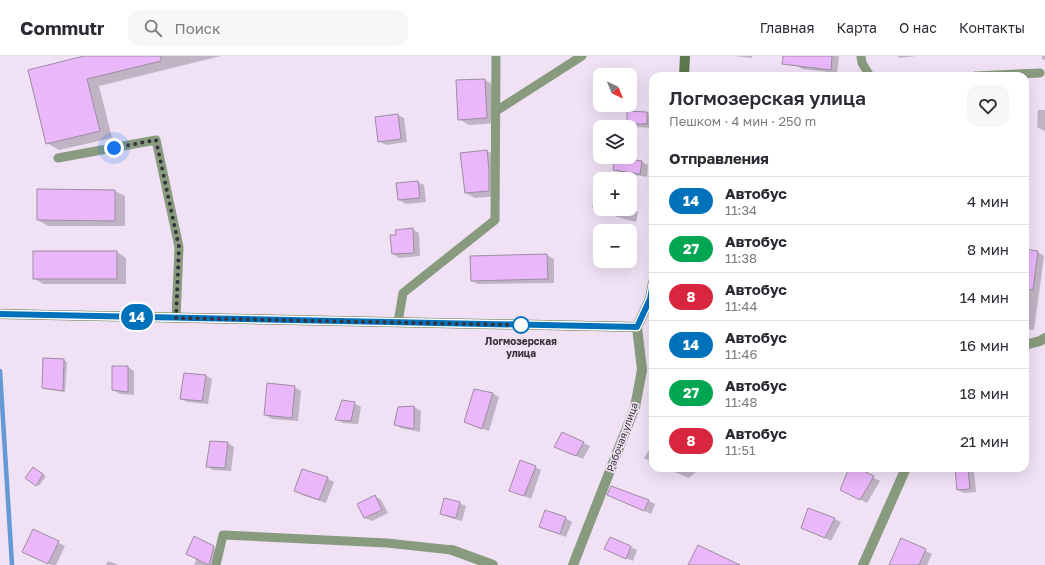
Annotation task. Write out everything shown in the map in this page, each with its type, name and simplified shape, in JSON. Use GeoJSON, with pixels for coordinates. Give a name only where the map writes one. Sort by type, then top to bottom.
{"type":"FeatureCollection","features":[{"type":"Feature","properties":{"kind":"street"},"geometry":{"type":"LineString","coordinates":[[684,72],[685,56]]}},
{"type":"Feature","properties":{"kind":"street"},"geometry":{"type":"LineString","coordinates":[[0,314],[637,327],[649,304]]}},
{"type":"Feature","properties":{"kind":"street","name":"Рабочая улица"},"geometry":{"type":"LineString","coordinates":[[573,565],[635,407],[642,370],[637,327]]}},
{"type":"Feature","properties":{"kind":"street"},"geometry":{"type":"LineString","coordinates":[[1029,344],[1045,338]]}},
{"type":"Feature","properties":{"kind":"street"},"geometry":{"type":"LineString","coordinates":[[863,565],[904,472]]}},
{"type":"Feature","properties":{"kind":"street"},"geometry":{"type":"LineString","coordinates":[[452,550],[493,565]]}},
{"type":"Feature","properties":{"kind":"lane"},"geometry":{"type":"LineString","coordinates":[[398,322],[403,293],[495,220],[496,56]]}},
{"type":"Feature","properties":{"kind":"lane"},"geometry":{"type":"LineString","coordinates":[[496,111],[582,56]]}},
{"type":"Feature","properties":{"kind":"lane"},"geometry":{"type":"LineString","coordinates":[[861,56],[862,63],[868,72]]}},
{"type":"Feature","properties":{"kind":"lane"},"geometry":{"type":"LineString","coordinates":[[1029,74],[1040,73]]}},
{"type":"Feature","properties":{"kind":"lane"},"geometry":{"type":"LineString","coordinates":[[58,158],[156,140],[179,247],[176,318]]}},
{"type":"Feature","properties":{"kind":"lane"},"geometry":{"type":"LineString","coordinates":[[216,565],[223,535],[387,543],[452,550]]}},
{"type":"Feature","properties":{"kind":"building"},"geometry":{"type":"Polygon","coordinates":[[[84,56],[161,56],[161,61],[87,79],[100,131],[46,144],[28,70],[84,56]]]}},
{"type":"Feature","properties":{"kind":"building"},"geometry":{"type":"Polygon","coordinates":[[[783,56],[832,56],[831,70],[782,64],[783,56]]]}},
{"type":"Feature","properties":{"kind":"building"},"geometry":{"type":"Polygon","coordinates":[[[485,79],[487,118],[458,120],[456,80],[485,79]]]}},
{"type":"Feature","properties":{"kind":"building"},"geometry":{"type":"Polygon","coordinates":[[[627,112],[647,112],[647,124],[637,124],[637,120],[627,120],[627,112]]]}},
{"type":"Feature","properties":{"kind":"building"},"geometry":{"type":"Polygon","coordinates":[[[398,114],[401,139],[378,142],[375,117],[398,114]]]}},
{"type":"Feature","properties":{"kind":"building"},"geometry":{"type":"Polygon","coordinates":[[[487,150],[489,191],[465,193],[460,153],[487,150]]]}},
{"type":"Feature","properties":{"kind":"building"},"geometry":{"type":"Polygon","coordinates":[[[637,160],[642,161],[640,174],[637,174],[637,172],[613,170],[614,164],[637,164],[637,160]]]}},
{"type":"Feature","properties":{"kind":"building"},"geometry":{"type":"Polygon","coordinates":[[[418,181],[420,198],[398,200],[396,183],[418,181]]]}},
{"type":"Feature","properties":{"kind":"building"},"geometry":{"type":"Polygon","coordinates":[[[37,189],[115,190],[115,221],[37,220],[37,189]]]}},
{"type":"Feature","properties":{"kind":"building"},"geometry":{"type":"Polygon","coordinates":[[[413,228],[414,253],[392,254],[390,235],[396,235],[395,230],[413,228]]]}},
{"type":"Feature","properties":{"kind":"building"},"geometry":{"type":"Polygon","coordinates":[[[1029,250],[1038,251],[1033,290],[1029,290],[1029,250]]]}},
{"type":"Feature","properties":{"kind":"building"},"geometry":{"type":"Polygon","coordinates":[[[33,251],[117,251],[117,279],[33,279],[33,251]]]}},
{"type":"Feature","properties":{"kind":"building"},"geometry":{"type":"Polygon","coordinates":[[[547,254],[548,279],[471,281],[470,256],[547,254]]]}},
{"type":"Feature","properties":{"kind":"building"},"geometry":{"type":"Polygon","coordinates":[[[43,358],[64,359],[63,391],[42,388],[43,358]]]}},
{"type":"Feature","properties":{"kind":"building"},"geometry":{"type":"Polygon","coordinates":[[[112,366],[128,366],[128,392],[112,390],[112,366]]]}},
{"type":"Feature","properties":{"kind":"building"},"geometry":{"type":"Polygon","coordinates":[[[184,373],[206,375],[202,401],[180,399],[184,373]]]}},
{"type":"Feature","properties":{"kind":"building"},"geometry":{"type":"Polygon","coordinates":[[[267,383],[295,386],[292,418],[264,415],[267,383]]]}},
{"type":"Feature","properties":{"kind":"building"},"geometry":{"type":"Polygon","coordinates":[[[474,389],[493,393],[482,429],[464,422],[474,389]]]}},
{"type":"Feature","properties":{"kind":"building"},"geometry":{"type":"Polygon","coordinates":[[[342,400],[355,402],[351,421],[335,420],[342,400]]]}},
{"type":"Feature","properties":{"kind":"building"},"geometry":{"type":"Polygon","coordinates":[[[414,406],[414,429],[394,425],[398,407],[414,406]]]}},
{"type":"Feature","properties":{"kind":"building"},"geometry":{"type":"Polygon","coordinates":[[[562,432],[584,442],[576,456],[554,447],[562,432]]]}},
{"type":"Feature","properties":{"kind":"building"},"geometry":{"type":"Polygon","coordinates":[[[210,441],[228,442],[225,468],[206,467],[210,441]]]}},
{"type":"Feature","properties":{"kind":"building"},"geometry":{"type":"Polygon","coordinates":[[[520,460],[536,466],[524,496],[509,491],[520,460]]]}},
{"type":"Feature","properties":{"kind":"building"},"geometry":{"type":"Polygon","coordinates":[[[33,467],[43,474],[36,486],[25,478],[33,467]]]}},
{"type":"Feature","properties":{"kind":"building"},"geometry":{"type":"Polygon","coordinates":[[[302,469],[328,477],[319,500],[294,491],[302,469]]]}},
{"type":"Feature","properties":{"kind":"building"},"geometry":{"type":"Polygon","coordinates":[[[847,472],[866,472],[874,476],[860,500],[840,490],[847,472]]]}},
{"type":"Feature","properties":{"kind":"building"},"geometry":{"type":"Polygon","coordinates":[[[955,472],[968,472],[970,489],[957,490],[955,472]]]}},
{"type":"Feature","properties":{"kind":"building"},"geometry":{"type":"Polygon","coordinates":[[[611,486],[649,500],[644,511],[607,495],[611,486]]]}},
{"type":"Feature","properties":{"kind":"building"},"geometry":{"type":"Polygon","coordinates":[[[375,495],[382,510],[364,518],[357,504],[375,495]]]}},
{"type":"Feature","properties":{"kind":"building"},"geometry":{"type":"Polygon","coordinates":[[[444,498],[460,502],[456,518],[440,514],[444,498]]]}},
{"type":"Feature","properties":{"kind":"building"},"geometry":{"type":"Polygon","coordinates":[[[808,508],[835,518],[825,538],[801,528],[808,508]]]}},
{"type":"Feature","properties":{"kind":"building"},"geometry":{"type":"Polygon","coordinates":[[[545,510],[566,517],[560,534],[539,527],[545,510]]]}},
{"type":"Feature","properties":{"kind":"building"},"geometry":{"type":"Polygon","coordinates":[[[33,529],[59,541],[48,564],[22,552],[33,529]]]}},
{"type":"Feature","properties":{"kind":"building"},"geometry":{"type":"Polygon","coordinates":[[[194,536],[214,546],[209,565],[186,554],[194,536]]]}},
{"type":"Feature","properties":{"kind":"building"},"geometry":{"type":"Polygon","coordinates":[[[610,537],[631,546],[626,559],[604,549],[610,537]]]}},
{"type":"Feature","properties":{"kind":"building"},"geometry":{"type":"Polygon","coordinates":[[[901,538],[926,549],[919,565],[889,565],[901,538]]]}},
{"type":"Feature","properties":{"kind":"building"},"geometry":{"type":"Polygon","coordinates":[[[698,545],[740,565],[688,565],[698,545]]]}},
{"type":"Feature","properties":{"kind":"waterway"},"geometry":{"type":"LineString","coordinates":[[0,371],[12,565]]}},
{"type":"Feature","properties":{"kind":"bus line","name":"14"},"geometry":{"type":"LineString","coordinates":[[0,314],[637,327],[649,301]]}},
{"type":"Feature","properties":{"kind":"place","name":"Логмозерская улица"},"geometry":{"type":"Point","coordinates":[521,325]}},
{"type":"Feature","properties":{"kind":"route"},"geometry":{"type":"LineString","coordinates":[[114,148],[156,140],[179,247],[176,318],[521,325]]}}]}
